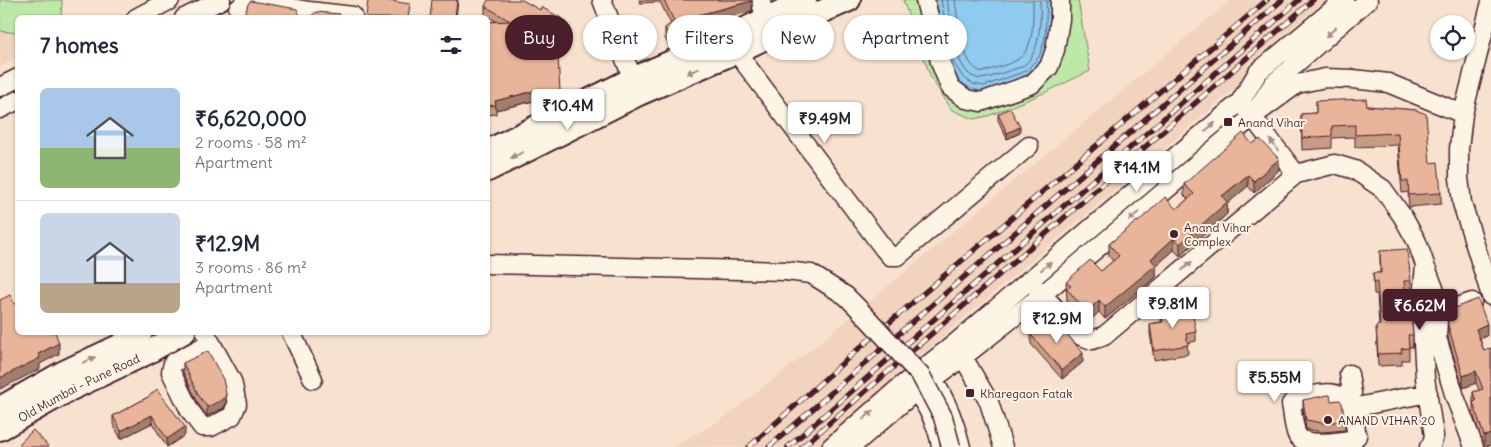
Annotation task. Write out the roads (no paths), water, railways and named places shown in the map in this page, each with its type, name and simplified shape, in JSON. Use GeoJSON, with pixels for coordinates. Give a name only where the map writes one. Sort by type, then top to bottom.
{"type":"FeatureCollection","features":[{"type":"Feature","properties":{"kind":"main road"},"geometry":{"type":"LineString","coordinates":[[752,21],[763,9],[805,0]]}},
{"type":"Feature","properties":{"kind":"main road"},"geometry":{"type":"LineString","coordinates":[[752,38],[805,19],[849,0]]}},
{"type":"Feature","properties":{"kind":"main road"},"geometry":{"type":"LineString","coordinates":[[490,149],[696,60]]}},
{"type":"Feature","properties":{"kind":"main road"},"geometry":{"type":"LineString","coordinates":[[490,169],[635,86]]}},
{"type":"Feature","properties":{"kind":"main road","name":"Old Mumbai - Pune Road"},"geometry":{"type":"LineString","coordinates":[[0,429],[66,381],[116,339],[130,335]]}},
{"type":"Feature","properties":{"kind":"main road","name":"Old Mumbai - Pune Road"},"geometry":{"type":"LineString","coordinates":[[0,408],[66,381],[147,353],[179,335]]}},
{"type":"Feature","properties":{"kind":"street"},"geometry":{"type":"LineString","coordinates":[[142,15],[170,0]]}},
{"type":"Feature","properties":{"kind":"street"},"geometry":{"type":"LineString","coordinates":[[190,15],[221,0]]}},
{"type":"Feature","properties":{"kind":"street"},"geometry":{"type":"LineString","coordinates":[[602,0],[635,86]]}},
{"type":"Feature","properties":{"kind":"street"},"geometry":{"type":"LineString","coordinates":[[926,0],[940,62],[950,87],[966,99],[980,102],[1032,84],[1049,67],[1055,50],[1060,19],[1060,0]]}},
{"type":"Feature","properties":{"kind":"street"},"geometry":{"type":"LineString","coordinates":[[831,447],[932,379],[1029,280],[1240,102],[1258,72],[1344,0]]}},
{"type":"Feature","properties":{"kind":"street"},"geometry":{"type":"LineString","coordinates":[[1252,117],[1273,84],[1368,0]]}},
{"type":"Feature","properties":{"kind":"street"},"geometry":{"type":"LineString","coordinates":[[234,9],[251,1],[308,14],[353,11]]}},
{"type":"Feature","properties":{"kind":"street"},"geometry":{"type":"LineString","coordinates":[[1491,2],[1489,22],[1463,114],[1458,149],[1462,202],[1491,296]]}},
{"type":"Feature","properties":{"kind":"street"},"geometry":{"type":"LineString","coordinates":[[742,60],[890,256],[898,256],[1030,146]]}},
{"type":"Feature","properties":{"kind":"street"},"geometry":{"type":"LineString","coordinates":[[958,351],[1044,294],[1252,117],[1297,84],[1325,78],[1388,83],[1463,114]]}},
{"type":"Feature","properties":{"kind":"street"},"geometry":{"type":"LineString","coordinates":[[0,86],[15,79]]}},
{"type":"Feature","properties":{"kind":"street"},"geometry":{"type":"LineString","coordinates":[[0,109],[15,102]]}},
{"type":"Feature","properties":{"kind":"street"},"geometry":{"type":"LineString","coordinates":[[1240,102],[1296,174]]}},
{"type":"Feature","properties":{"kind":"street"},"geometry":{"type":"LineString","coordinates":[[1029,280],[1081,336],[1092,340],[1104,336],[1296,174],[1335,164],[1355,170],[1383,189],[1403,217],[1416,242],[1443,312]]}},
{"type":"Feature","properties":{"kind":"street"},"geometry":{"type":"LineString","coordinates":[[490,264],[786,271],[811,274],[846,296],[921,376],[943,416],[951,447]]}},
{"type":"Feature","properties":{"kind":"street"},"geometry":{"type":"LineString","coordinates":[[1425,265],[1421,309],[1425,378],[1434,436],[1429,447]]}},
{"type":"Feature","properties":{"kind":"street"},"geometry":{"type":"LineString","coordinates":[[1472,302],[1439,315],[1436,333],[1455,396],[1474,447]]}},
{"type":"Feature","properties":{"kind":"street"},"geometry":{"type":"LineString","coordinates":[[292,335],[314,379]]}},
{"type":"Feature","properties":{"kind":"street"},"geometry":{"type":"LineString","coordinates":[[207,338],[232,382],[237,404],[232,416],[211,428],[202,427],[190,411],[171,372],[172,363],[207,338]]}},
{"type":"Feature","properties":{"kind":"street"},"geometry":{"type":"LineString","coordinates":[[958,351],[989,402],[1003,447]]}},
{"type":"Feature","properties":{"kind":"street"},"geometry":{"type":"LineString","coordinates":[[1349,374],[1352,393],[1350,405],[1455,396]]}},
{"type":"Feature","properties":{"kind":"street"},"geometry":{"type":"LineString","coordinates":[[851,447],[932,379]]}},
{"type":"Feature","properties":{"kind":"street"},"geometry":{"type":"LineString","coordinates":[[932,379],[947,402],[961,447]]}},
{"type":"Feature","properties":{"kind":"street"},"geometry":{"type":"LineString","coordinates":[[916,391],[939,433],[941,447]]}},
{"type":"Feature","properties":{"kind":"water"},"geometry":{"type":"Polygon","coordinates":[[[936,0],[1051,0],[1050,40],[1043,59],[1030,75],[985,91],[971,89],[959,81],[948,60],[967,60],[967,15],[939,15],[936,0]]]}},
{"type":"Feature","properties":{"kind":"railway"},"geometry":{"type":"LineString","coordinates":[[749,447],[856,351],[1267,0]]}},
{"type":"Feature","properties":{"kind":"railway"},"geometry":{"type":"LineString","coordinates":[[769,447],[1282,0]]}},
{"type":"Feature","properties":{"kind":"railway"},"geometry":{"type":"LineString","coordinates":[[788,447],[1299,0]]}},
{"type":"Feature","properties":{"kind":"railway"},"geometry":{"type":"LineString","coordinates":[[802,447],[1313,0]]}},
{"type":"Feature","properties":{"kind":"place","name":"Anand Vihar"},"geometry":{"type":"Point","coordinates":[1228,122]}},
{"type":"Feature","properties":{"kind":"place","name":"Anand Vihar Complex"},"geometry":{"type":"Point","coordinates":[1174,234]}},
{"type":"Feature","properties":{"kind":"place","name":"Kharegaon Fatak"},"geometry":{"type":"Point","coordinates":[970,393]}},
{"type":"Feature","properties":{"kind":"place","name":"ANAND VIHAR 20"},"geometry":{"type":"Point","coordinates":[1328,420]}}]}
